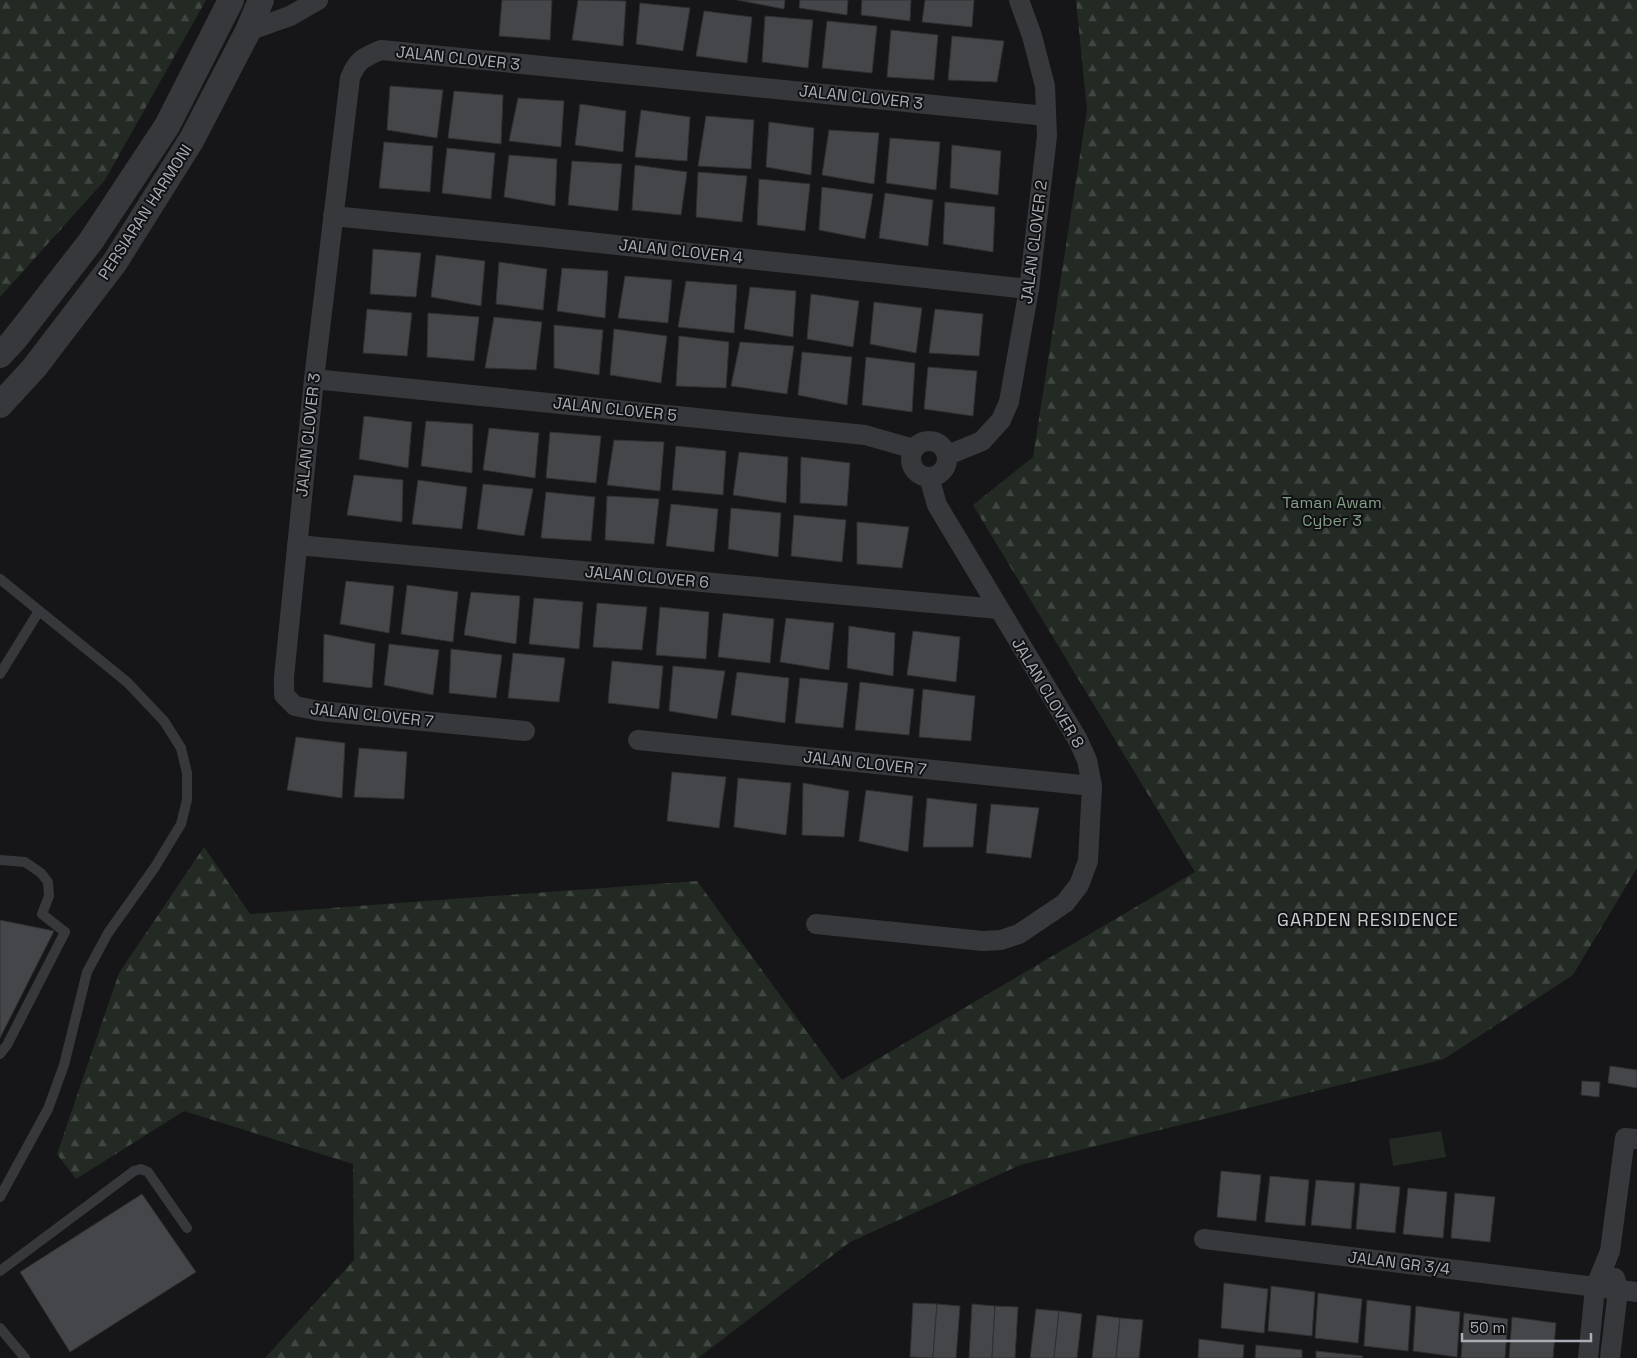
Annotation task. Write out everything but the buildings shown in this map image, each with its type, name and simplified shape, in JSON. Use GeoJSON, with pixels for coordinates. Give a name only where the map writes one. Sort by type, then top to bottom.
{"type":"FeatureCollection","features":[{"type":"Feature","properties":{"kind":"street","name":"PERSIARAN HARMONI"},"geometry":{"type":"LineString","coordinates":[[0,355],[14,340],[91,241],[167,126],[231,0]]}},
{"type":"Feature","properties":{"kind":"street","name":"PERSIARAN HARMONI"},"geometry":{"type":"LineString","coordinates":[[0,405],[34,368],[115,262],[192,139],[248,31],[261,0]]}},
{"type":"Feature","properties":{"kind":"street"},"geometry":{"type":"LineString","coordinates":[[248,31],[290,16],[318,0]]}},
{"type":"Feature","properties":{"kind":"street","name":"JALAN CLOVER 2"},"geometry":{"type":"LineString","coordinates":[[948,455],[982,441],[1001,420],[1009,402],[1029,289],[1047,136],[1045,86],[1032,36],[1019,0]]}},
{"type":"Feature","properties":{"kind":"street","name":"JALAN CLOVER 3"},"geometry":{"type":"LineString","coordinates":[[297,546],[314,379],[350,78],[355,66],[365,57],[381,50],[1046,116]]}},
{"type":"Feature","properties":{"kind":"street","name":"JALAN CLOVER 4"},"geometry":{"type":"LineString","coordinates":[[333,216],[1029,289]]}},
{"type":"Feature","properties":{"kind":"street","name":"JALAN CLOVER 5"},"geometry":{"type":"LineString","coordinates":[[314,379],[865,435],[914,449]]}},
{"type":"Feature","properties":{"kind":"street"},"geometry":{"type":"LineString","coordinates":[[930,440],[941,445],[948,455],[948,461],[944,470],[940,474],[929,477],[919,474],[911,460],[914,449],[918,444],[930,440]]}},
{"type":"Feature","properties":{"kind":"street","name":"JALAN CLOVER 8"},"geometry":{"type":"LineString","coordinates":[[816,924],[983,941],[1001,940],[1019,934],[1065,903],[1079,885],[1088,861],[1092,786],[1087,760],[1078,740],[936,505],[929,477]]}},
{"type":"Feature","properties":{"kind":"street","name":"JALAN CLOVER 6"},"geometry":{"type":"LineString","coordinates":[[297,546],[998,609]]}},
{"type":"Feature","properties":{"kind":"street","name":"JALAN CLOVER 7"},"geometry":{"type":"LineString","coordinates":[[297,546],[284,677],[284,696],[295,706],[320,711],[525,731]]}},
{"type":"Feature","properties":{"kind":"street","name":"JALAN CLOVER 7"},"geometry":{"type":"LineString","coordinates":[[638,740],[1092,786]]}},
{"type":"Feature","properties":{"kind":"street"},"geometry":{"type":"LineString","coordinates":[[1588,1358],[1595,1288],[1610,1251],[1631,1139]]}},
{"type":"Feature","properties":{"kind":"street","name":"JALAN GR 3/4"},"geometry":{"type":"LineString","coordinates":[[1204,1238],[1627,1291]]}},
{"type":"Feature","properties":{"kind":"street"},"geometry":{"type":"LineString","coordinates":[[1610,1251],[1627,1291],[1610,1358]]}},
{"type":"Feature","properties":{"kind":"lane"},"geometry":{"type":"LineString","coordinates":[[0,579],[127,682],[164,721],[181,748],[187,773],[187,800],[181,824],[155,867],[108,933],[86,972],[64,1065],[48,1109],[0,1197]]}},
{"type":"Feature","properties":{"kind":"lane"},"geometry":{"type":"LineString","coordinates":[[0,674],[39,611]]}},
{"type":"Feature","properties":{"kind":"lane"},"geometry":{"type":"LineString","coordinates":[[0,860],[26,862],[41,873],[48,882],[49,896],[42,914],[65,932],[7,1045],[0,1054]]}},
{"type":"Feature","properties":{"kind":"lane"},"geometry":{"type":"LineString","coordinates":[[0,1271],[134,1171],[141,1169],[148,1172],[187,1228]]}},
{"type":"Feature","properties":{"kind":"lane"},"geometry":{"type":"LineString","coordinates":[[0,1328],[25,1358]]}},
{"type":"Feature","properties":{"kind":"green space"},"geometry":{"type":"Polygon","coordinates":[[[0,0],[206,0],[105,180],[0,297],[0,0]]]}},
{"type":"Feature","properties":{"kind":"green space","name":"Taman Awam Cyber 3"},"geometry":{"type":"Polygon","coordinates":[[[1076,0],[1637,0],[1637,868],[1573,975],[1444,1059],[1020,1165],[850,1242],[698,1358],[265,1358],[354,1260],[353,1164],[184,1111],[76,1179],[57,1154],[119,973],[204,847],[250,914],[697,881],[842,1080],[1195,872],[973,505],[1033,457],[1087,110],[1076,0]]]}},
{"type":"Feature","properties":{"kind":"green space"},"geometry":{"type":"Polygon","coordinates":[[[1441,1131],[1446,1157],[1393,1166],[1389,1139],[1441,1131]]]}},
{"type":"Feature","properties":{"kind":"district","name":"GARDEN RESIDENCE"},"geometry":{"type":"Point","coordinates":[1368,919]}}]}
